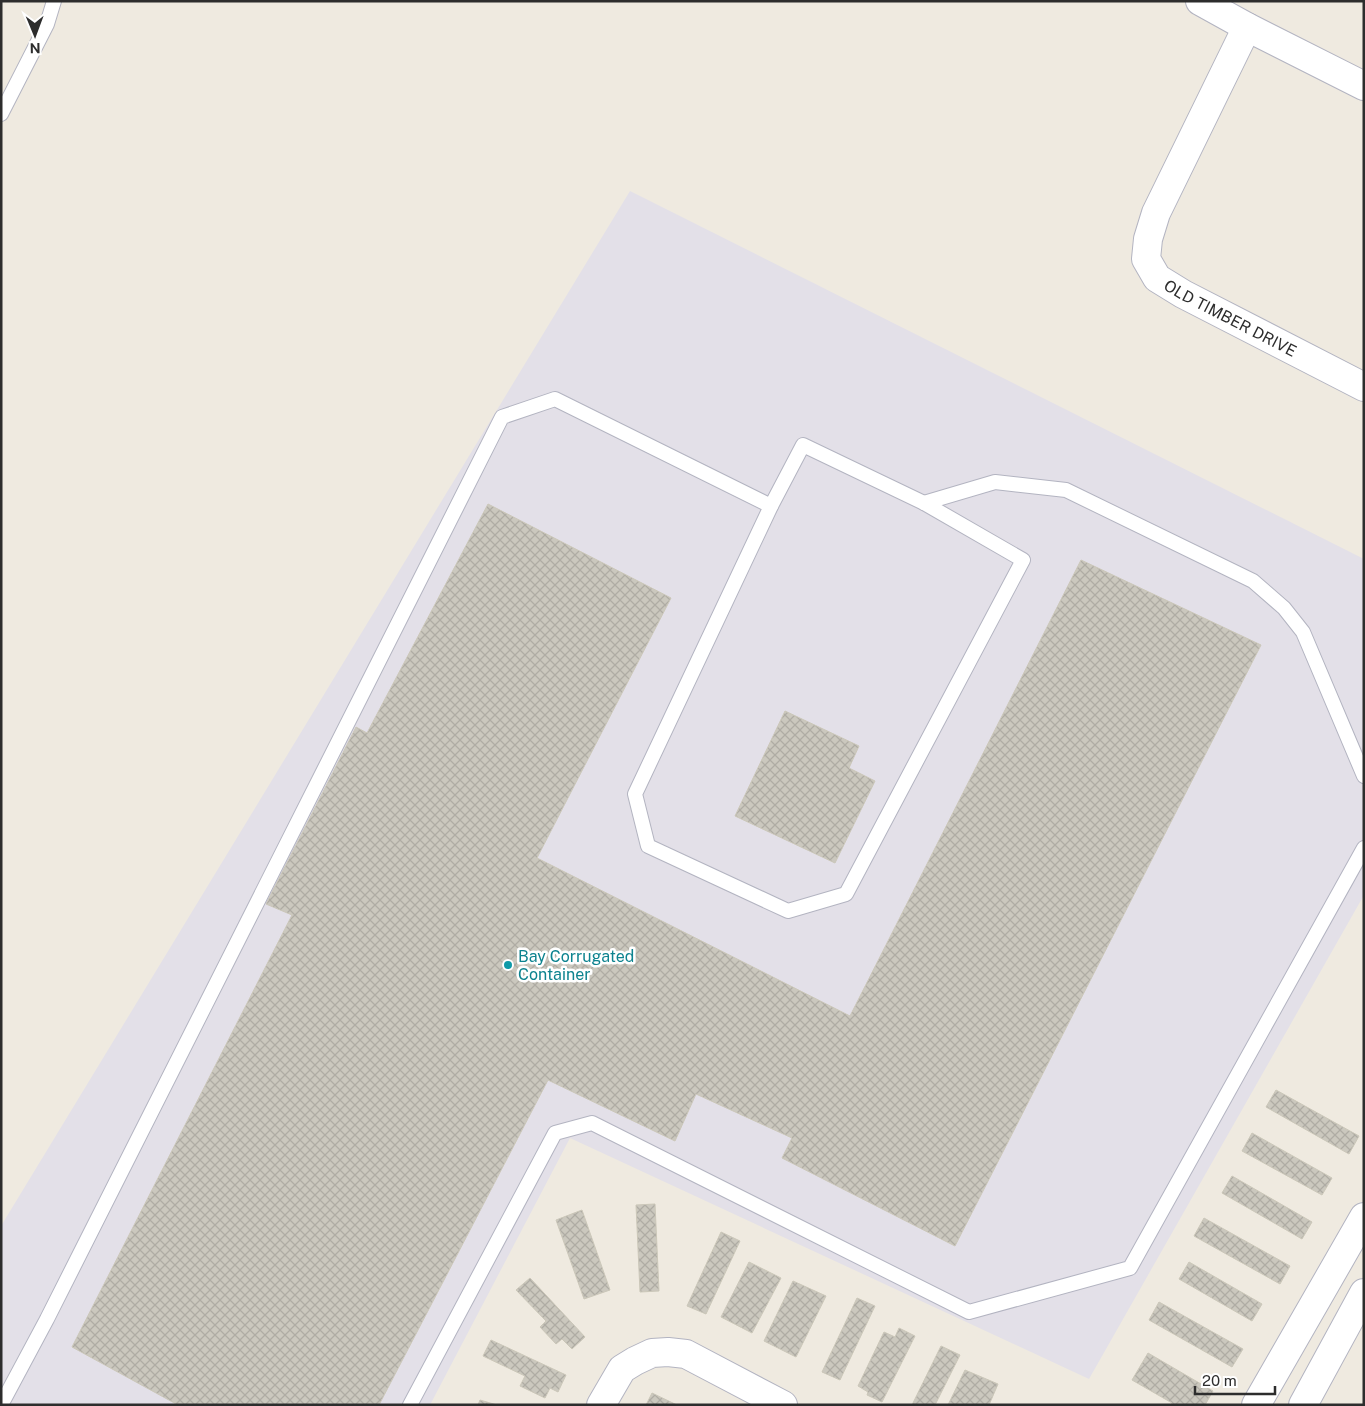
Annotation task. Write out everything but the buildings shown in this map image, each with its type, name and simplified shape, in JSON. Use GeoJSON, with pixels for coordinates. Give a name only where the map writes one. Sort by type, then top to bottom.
{"type":"FeatureCollection","features":[{"type":"Feature","properties":{"kind":"street"},"geometry":{"type":"LineString","coordinates":[[1200,1],[1364,86]]}},
{"type":"Feature","properties":{"kind":"street","name":"OLD TIMBER DRIVE"},"geometry":{"type":"LineString","coordinates":[[1247,27],[1156,213],[1148,239],[1146,259],[1157,278],[1183,294],[1364,387]]}},
{"type":"Feature","properties":{"kind":"street"},"geometry":{"type":"LineString","coordinates":[[1256,1405],[1364,1217]]}},
{"type":"Feature","properties":{"kind":"street"},"geometry":{"type":"LineString","coordinates":[[1303,1405],[1364,1293]]}},
{"type":"Feature","properties":{"kind":"street"},"geometry":{"type":"LineString","coordinates":[[601,1405],[622,1369],[652,1353],[668,1352],[686,1354],[783,1405]]}},
{"type":"Feature","properties":{"kind":"lane"},"geometry":{"type":"LineString","coordinates":[[1,114],[47,24],[54,1]]}},
{"type":"Feature","properties":{"kind":"lane"},"geometry":{"type":"LineString","coordinates":[[1,1405],[47,1319],[502,417],[555,399],[771,506]]}},
{"type":"Feature","properties":{"kind":"lane"},"geometry":{"type":"LineString","coordinates":[[803,445],[924,503],[1023,560],[846,894],[788,911],[648,846],[635,794],[771,506],[803,445]]}},
{"type":"Feature","properties":{"kind":"lane"},"geometry":{"type":"LineString","coordinates":[[924,503],[995,482],[1066,490],[1253,581],[1284,608],[1303,632],[1364,776]]}},
{"type":"Feature","properties":{"kind":"lane"},"geometry":{"type":"LineString","coordinates":[[410,1405],[555,1133],[592,1123],[970,1312],[1130,1268],[1364,848]]}},
{"type":"Feature","properties":{"kind":"shaded area"},"geometry":{"type":"Polygon","coordinates":[[[630,191],[1364,559],[1364,895],[1089,1379],[570,1138],[430,1405],[1,1405],[1,1226],[630,191]]]}},
{"type":"Feature","properties":{"kind":"place","name":"Bay Corrugated Container"},"geometry":{"type":"Point","coordinates":[508,965]}}]}
